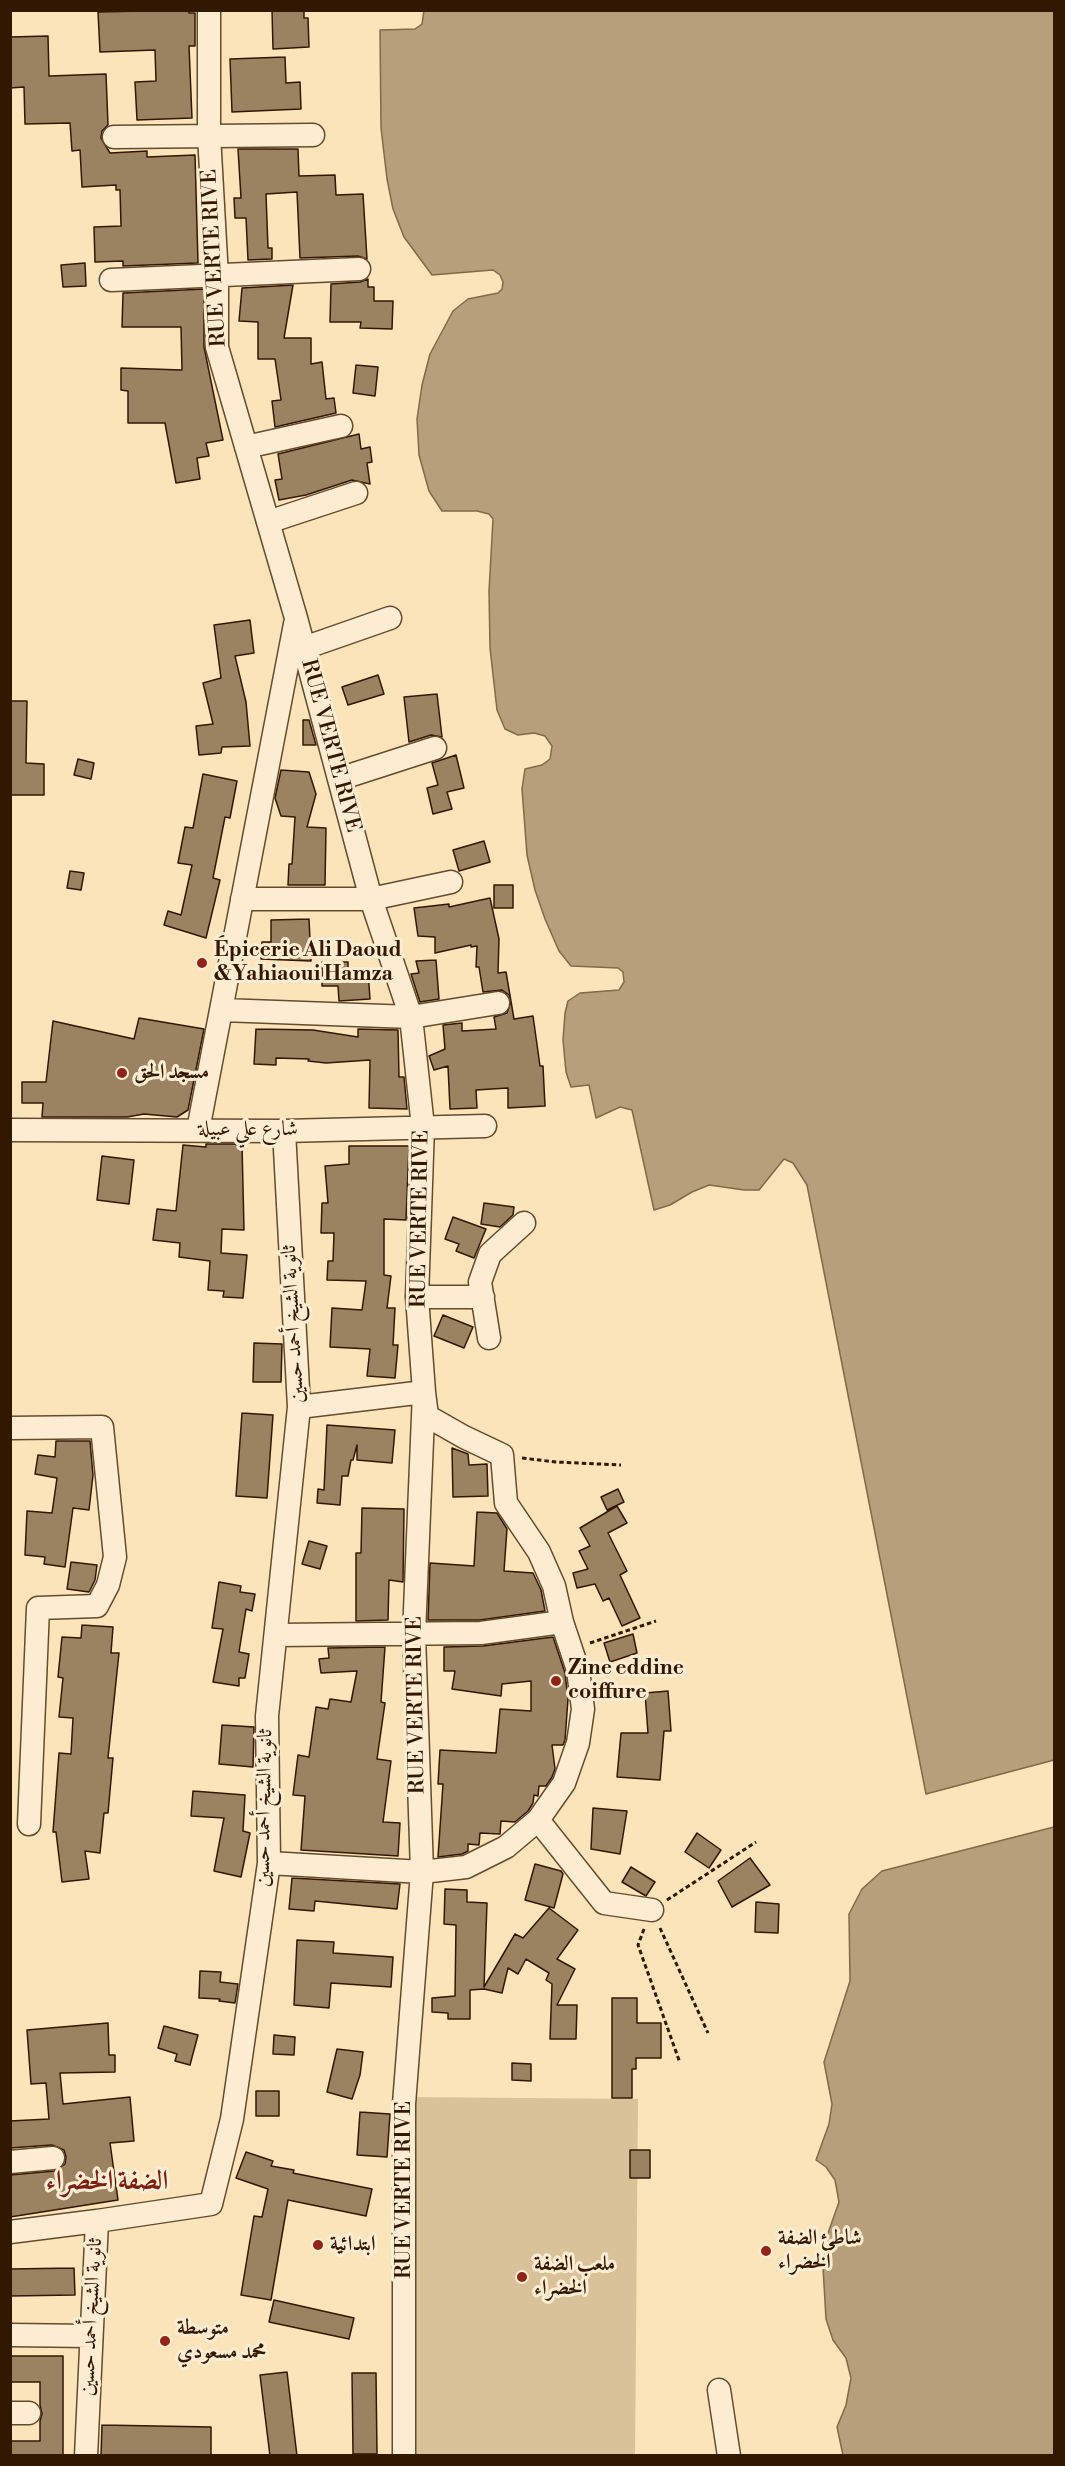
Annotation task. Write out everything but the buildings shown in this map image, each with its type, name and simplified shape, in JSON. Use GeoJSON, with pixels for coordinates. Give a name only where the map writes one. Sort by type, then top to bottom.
{"type":"FeatureCollection","features":[{"type":"Feature","properties":{"kind":"street","name":"RUE VERTE RIVE"},"geometry":{"type":"LineString","coordinates":[[209,10],[209,135],[217,277],[217,347],[296,618],[371,899],[411,1017],[423,1127],[417,1297],[424,1392],[414,1634],[422,1872],[404,2104],[404,2456]]}},
{"type":"Feature","properties":{"kind":"street"},"geometry":{"type":"LineString","coordinates":[[114,137],[313,135]]}},
{"type":"Feature","properties":{"kind":"street"},"geometry":{"type":"LineString","coordinates":[[111,280],[359,269]]}},
{"type":"Feature","properties":{"kind":"street"},"geometry":{"type":"LineString","coordinates":[[246,447],[341,426]]}},
{"type":"Feature","properties":{"kind":"street"},"geometry":{"type":"LineString","coordinates":[[268,522],[356,493]]}},
{"type":"Feature","properties":{"kind":"street"},"geometry":{"type":"LineString","coordinates":[[198,1130],[296,618]]}},
{"type":"Feature","properties":{"kind":"street"},"geometry":{"type":"LineString","coordinates":[[304,648],[390,618]]}},
{"type":"Feature","properties":{"kind":"street"},"geometry":{"type":"LineString","coordinates":[[339,779],[435,748]]}},
{"type":"Feature","properties":{"kind":"street"},"geometry":{"type":"LineString","coordinates":[[242,899],[371,899],[451,882]]}},
{"type":"Feature","properties":{"kind":"street"},"geometry":{"type":"LineString","coordinates":[[222,1010],[411,1017],[498,1003]]}},
{"type":"Feature","properties":{"kind":"street","name":"شارع علي عبيلة"},"geometry":{"type":"LineString","coordinates":[[10,1130],[284,1131],[485,1126]]}},
{"type":"Feature","properties":{"kind":"street","name":"ثانوية الشيخ أحمد حسين"},"geometry":{"type":"LineString","coordinates":[[86,2456],[97,2221],[211,2204],[231,2119],[269,1863],[267,1716],[300,1407],[284,1131]]}},
{"type":"Feature","properties":{"kind":"street"},"geometry":{"type":"LineString","coordinates":[[489,1338],[480,1282],[490,1254],[524,1223]]}},
{"type":"Feature","properties":{"kind":"street"},"geometry":{"type":"LineString","coordinates":[[417,1297],[483,1297]]}},
{"type":"Feature","properties":{"kind":"street"},"geometry":{"type":"LineString","coordinates":[[269,1863],[422,1872],[466,1867],[506,1847],[538,1821],[564,1783],[578,1743],[583,1709],[578,1670],[562,1622],[554,1586],[540,1552],[506,1503],[502,1455],[427,1416],[424,1392],[300,1407]]}},
{"type":"Feature","properties":{"kind":"street"},"geometry":{"type":"LineString","coordinates":[[10,1428],[102,1427],[115,1557],[108,1585],[97,1606],[38,1608],[29,1824]]}},
{"type":"Feature","properties":{"kind":"street"},"geometry":{"type":"LineString","coordinates":[[276,1635],[482,1633],[562,1622]]}},
{"type":"Feature","properties":{"kind":"street"},"geometry":{"type":"LineString","coordinates":[[538,1821],[604,1903],[652,1910]]}},
{"type":"Feature","properties":{"kind":"street"},"geometry":{"type":"LineString","coordinates":[[10,2162],[53,2158]]}},
{"type":"Feature","properties":{"kind":"street"},"geometry":{"type":"LineString","coordinates":[[10,2232],[97,2221]]}},
{"type":"Feature","properties":{"kind":"street"},"geometry":{"type":"LineString","coordinates":[[10,2335],[91,2336]]}},
{"type":"Feature","properties":{"kind":"street"},"geometry":{"type":"LineString","coordinates":[[719,2390],[729,2456]]}},
{"type":"Feature","properties":{"kind":"path"},"geometry":{"type":"LineString","coordinates":[[502,1455],[556,1462],[621,1465]]}},
{"type":"Feature","properties":{"kind":"path"},"geometry":{"type":"LineString","coordinates":[[572,1650],[656,1621]]}},
{"type":"Feature","properties":{"kind":"path"},"geometry":{"type":"LineString","coordinates":[[680,2063],[638,1945],[652,1910],[756,1842]]}},
{"type":"Feature","properties":{"kind":"path"},"geometry":{"type":"LineString","coordinates":[[652,1910],[708,2033]]}},
{"type":"Feature","properties":{"kind":"shaded area"},"geometry":{"type":"Polygon","coordinates":[[[424,10],[1054,11],[1054,1760],[926,1794],[807,1185],[793,1163],[784,1159],[759,1190],[709,1185],[670,1205],[654,1210],[632,1110],[620,1107],[596,1118],[589,1085],[571,1087],[566,1072],[563,1040],[568,1001],[580,993],[619,990],[624,982],[623,972],[618,968],[571,966],[559,951],[545,919],[527,855],[522,789],[525,769],[542,765],[550,759],[552,746],[545,736],[534,733],[518,735],[505,729],[497,710],[490,648],[489,591],[493,519],[489,514],[477,511],[442,511],[429,491],[419,455],[417,419],[430,354],[453,311],[468,299],[498,293],[502,289],[503,282],[500,275],[493,270],[432,275],[404,237],[393,209],[381,128],[380,30],[415,29],[422,24],[424,10]]]}},
{"type":"Feature","properties":{"kind":"shaded area"},"geometry":{"type":"Polygon","coordinates":[[[1054,1827],[1054,2455],[843,2455],[837,2427],[846,2405],[851,2378],[846,2358],[833,2340],[826,2319],[823,2267],[827,2236],[839,2202],[835,2180],[826,2167],[816,2160],[829,2124],[832,2104],[824,2062],[850,1981],[849,1914],[862,1889],[882,1871],[1054,1827]]]}},
{"type":"Feature","properties":{"kind":"shaded area","name":"ملعب الضفة الخضراء"},"geometry":{"type":"Polygon","coordinates":[[[409,2097],[638,2099],[635,2455],[406,2456],[409,2097]]]}},
{"type":"Feature","properties":{"kind":"place","name":"Épicerie Ali Daoud &Yahiaoui Hamza"},"geometry":{"type":"Point","coordinates":[202,963]}},
{"type":"Feature","properties":{"kind":"place","name":"مسجد الحق"},"geometry":{"type":"Point","coordinates":[122,1073]}},
{"type":"Feature","properties":{"kind":"place","name":"Zine eddine coiffure"},"geometry":{"type":"Point","coordinates":[556,1681]}},
{"type":"Feature","properties":{"kind":"place","name":"ابتدائية"},"geometry":{"type":"Point","coordinates":[318,2245]}},
{"type":"Feature","properties":{"kind":"place","name":"شاطئ الضفة الخضراء"},"geometry":{"type":"Point","coordinates":[766,2251]}},
{"type":"Feature","properties":{"kind":"place","name":"ملعب الضفة الخضراء"},"geometry":{"type":"Point","coordinates":[522,2277]}},
{"type":"Feature","properties":{"kind":"place","name":"متوسطة محمد مسعودي"},"geometry":{"type":"Point","coordinates":[165,2341]}},
{"type":"Feature","properties":{"kind":"district","name":"الضفة الخضراء"},"geometry":{"type":"Point","coordinates":[107,2183]}}]}
